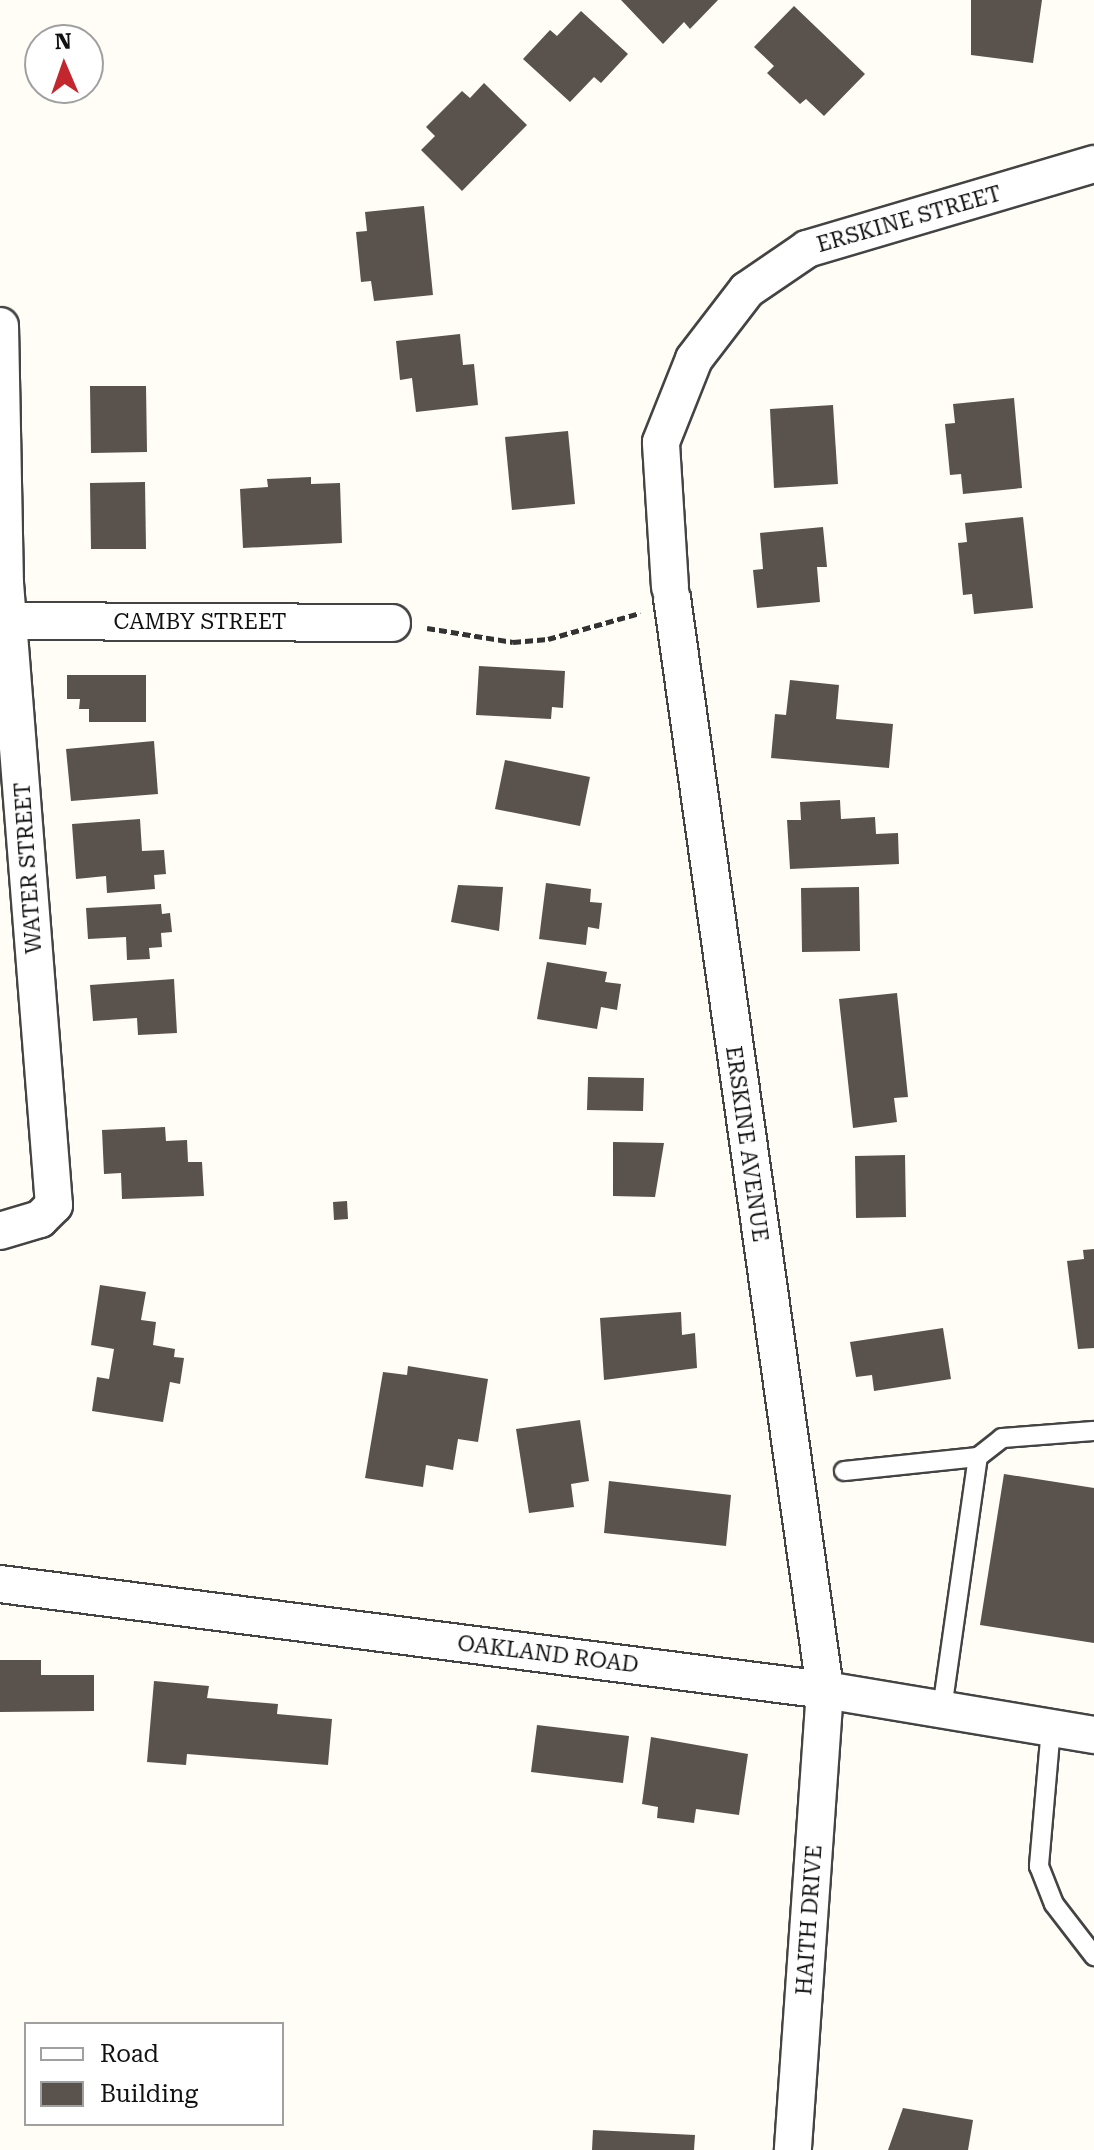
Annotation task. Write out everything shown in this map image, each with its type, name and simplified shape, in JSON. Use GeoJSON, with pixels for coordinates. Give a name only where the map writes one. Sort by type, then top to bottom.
{"type":"FeatureCollection","features":[{"type":"Feature","properties":{"kind":"street","name":"ERSKINE STREET"},"geometry":{"type":"LineString","coordinates":[[663,519],[661,442],[694,359],[747,290],[807,249],[1094,164]]}},
{"type":"Feature","properties":{"kind":"street","name":"WATER STREET"},"geometry":{"type":"LineString","coordinates":[[0,326],[3,583],[54,1205],[40,1219],[0,1231]]}},
{"type":"Feature","properties":{"kind":"street","name":"ERSKINE AVENUE"},"geometry":{"type":"LineString","coordinates":[[663,519],[671,598],[825,1690]]}},
{"type":"Feature","properties":{"kind":"street","name":"CAMBY STREET"},"geometry":{"type":"LineString","coordinates":[[8,621],[392,623]]}},
{"type":"Feature","properties":{"kind":"street","name":"OAKLAND ROAD"},"geometry":{"type":"LineString","coordinates":[[0,1584],[825,1690],[1094,1735]]}},
{"type":"Feature","properties":{"kind":"street","name":"HAITH DRIVE"},"geometry":{"type":"LineString","coordinates":[[793,2150],[825,1690]]}},
{"type":"Feature","properties":{"kind":"lane"},"geometry":{"type":"LineString","coordinates":[[844,1471],[978,1457],[1002,1438],[1094,1431]]}},
{"type":"Feature","properties":{"kind":"lane"},"geometry":{"type":"LineString","coordinates":[[942,1709],[978,1457]]}},
{"type":"Feature","properties":{"kind":"lane"},"geometry":{"type":"LineString","coordinates":[[1051,1728],[1039,1866],[1054,1904],[1094,1956]]}},
{"type":"Feature","properties":{"kind":"path"},"geometry":{"type":"LineString","coordinates":[[392,623],[513,642],[671,598]]}},
{"type":"Feature","properties":{"kind":"building"},"geometry":{"type":"Polygon","coordinates":[[[621,0],[718,0],[690,29],[684,22],[663,44],[621,0]]]}},
{"type":"Feature","properties":{"kind":"building"},"geometry":{"type":"Polygon","coordinates":[[[971,0],[1042,0],[1033,63],[971,55],[971,0]]]}},
{"type":"Feature","properties":{"kind":"building"},"geometry":{"type":"Polygon","coordinates":[[[794,6],[865,74],[824,116],[806,99],[800,104],[767,73],[774,66],[754,47],[794,6]]]}},
{"type":"Feature","properties":{"kind":"building"},"geometry":{"type":"Polygon","coordinates":[[[581,11],[628,54],[601,83],[594,77],[570,102],[523,59],[550,30],[557,36],[581,11]]]}},
{"type":"Feature","properties":{"kind":"building"},"geometry":{"type":"Polygon","coordinates":[[[484,83],[527,125],[462,191],[421,150],[435,136],[426,127],[462,91],[470,98],[484,83]]]}},
{"type":"Feature","properties":{"kind":"building"},"geometry":{"type":"Polygon","coordinates":[[[424,206],[433,295],[374,301],[371,281],[361,282],[356,232],[367,231],[365,212],[424,206]]]}},
{"type":"Feature","properties":{"kind":"building"},"geometry":{"type":"Polygon","coordinates":[[[460,334],[463,365],[474,364],[478,405],[416,412],[412,378],[400,380],[396,341],[460,334]]]}},
{"type":"Feature","properties":{"kind":"building"},"geometry":{"type":"Polygon","coordinates":[[[90,386],[146,386],[147,452],[91,453],[90,386]]]}},
{"type":"Feature","properties":{"kind":"building"},"geometry":{"type":"Polygon","coordinates":[[[1014,398],[1022,488],[963,494],[961,474],[950,475],[945,424],[955,423],[953,404],[1014,398]]]}},
{"type":"Feature","properties":{"kind":"building"},"geometry":{"type":"Polygon","coordinates":[[[833,405],[838,484],[774,488],[770,409],[833,405]]]}},
{"type":"Feature","properties":{"kind":"building"},"geometry":{"type":"Polygon","coordinates":[[[568,431],[575,504],[512,510],[505,437],[568,431]]]}},
{"type":"Feature","properties":{"kind":"building"},"geometry":{"type":"Polygon","coordinates":[[[311,477],[311,484],[340,483],[342,543],[243,548],[240,489],[268,487],[267,479],[311,477]]]}},
{"type":"Feature","properties":{"kind":"building"},"geometry":{"type":"Polygon","coordinates":[[[145,482],[146,549],[91,549],[90,483],[145,482]]]}},
{"type":"Feature","properties":{"kind":"building"},"geometry":{"type":"Polygon","coordinates":[[[1023,517],[1033,608],[974,614],[972,594],[963,595],[958,543],[967,542],[965,523],[1023,517]]]}},
{"type":"Feature","properties":{"kind":"building"},"geometry":{"type":"Polygon","coordinates":[[[823,527],[827,567],[817,567],[820,602],[757,608],[753,570],[763,569],[760,533],[823,527]]]}},
{"type":"Feature","properties":{"kind":"building"},"geometry":{"type":"Polygon","coordinates":[[[479,666],[565,671],[563,708],[552,707],[551,719],[476,715],[479,666]]]}},
{"type":"Feature","properties":{"kind":"building"},"geometry":{"type":"Polygon","coordinates":[[[67,675],[146,675],[146,722],[89,722],[89,709],[79,709],[80,699],[67,699],[67,675]]]}},
{"type":"Feature","properties":{"kind":"building"},"geometry":{"type":"Polygon","coordinates":[[[790,680],[839,685],[836,719],[893,724],[889,768],[771,758],[775,714],[786,715],[790,680]]]}},
{"type":"Feature","properties":{"kind":"building"},"geometry":{"type":"Polygon","coordinates":[[[154,741],[158,794],[71,801],[66,749],[154,741]]]}},
{"type":"Feature","properties":{"kind":"building"},"geometry":{"type":"Polygon","coordinates":[[[505,760],[590,777],[580,826],[495,809],[505,760]]]}},
{"type":"Feature","properties":{"kind":"building"},"geometry":{"type":"Polygon","coordinates":[[[840,800],[841,819],[875,817],[876,834],[898,833],[899,864],[790,869],[787,820],[801,820],[800,802],[840,800]]]}},
{"type":"Feature","properties":{"kind":"building"},"geometry":{"type":"Polygon","coordinates":[[[140,819],[142,851],[164,850],[166,874],[154,875],[155,889],[107,893],[106,876],[76,879],[72,824],[140,819]]]}},
{"type":"Feature","properties":{"kind":"building"},"geometry":{"type":"Polygon","coordinates":[[[546,883],[591,889],[590,902],[602,903],[599,929],[588,927],[586,945],[539,939],[546,883]]]}},
{"type":"Feature","properties":{"kind":"building"},"geometry":{"type":"Polygon","coordinates":[[[458,885],[503,887],[499,931],[451,922],[458,885]]]}},
{"type":"Feature","properties":{"kind":"building"},"geometry":{"type":"Polygon","coordinates":[[[859,887],[860,951],[802,952],[801,888],[859,887]]]}},
{"type":"Feature","properties":{"kind":"building"},"geometry":{"type":"Polygon","coordinates":[[[161,904],[162,914],[170,913],[172,932],[161,933],[162,947],[149,948],[150,959],[127,960],[126,937],[88,939],[86,908],[161,904]]]}},
{"type":"Feature","properties":{"kind":"building"},"geometry":{"type":"Polygon","coordinates":[[[547,962],[607,972],[605,982],[621,984],[617,1010],[601,1007],[597,1029],[537,1019],[547,962]]]}},
{"type":"Feature","properties":{"kind":"building"},"geometry":{"type":"Polygon","coordinates":[[[174,979],[177,1033],[138,1035],[137,1018],[93,1021],[90,985],[174,979]]]}},
{"type":"Feature","properties":{"kind":"building"},"geometry":{"type":"Polygon","coordinates":[[[897,993],[908,1097],[894,1098],[897,1122],[853,1128],[839,999],[897,993]]]}},
{"type":"Feature","properties":{"kind":"building"},"geometry":{"type":"Polygon","coordinates":[[[588,1077],[644,1078],[643,1111],[587,1110],[588,1077]]]}},
{"type":"Feature","properties":{"kind":"building"},"geometry":{"type":"Polygon","coordinates":[[[165,1127],[166,1141],[187,1140],[188,1162],[202,1162],[204,1196],[122,1199],[121,1173],[104,1174],[102,1130],[165,1127]]]}},
{"type":"Feature","properties":{"kind":"building"},"geometry":{"type":"Polygon","coordinates":[[[613,1142],[664,1143],[655,1197],[613,1196],[613,1142]]]}},
{"type":"Feature","properties":{"kind":"building"},"geometry":{"type":"Polygon","coordinates":[[[905,1155],[906,1217],[856,1218],[855,1156],[905,1155]]]}},
{"type":"Feature","properties":{"kind":"building"},"geometry":{"type":"Polygon","coordinates":[[[347,1201],[348,1219],[334,1220],[333,1202],[347,1201]]]}},
{"type":"Feature","properties":{"kind":"building"},"geometry":{"type":"Polygon","coordinates":[[[1094,1249],[1094,1348],[1078,1349],[1067,1261],[1084,1259],[1083,1250],[1094,1249]]]}},
{"type":"Feature","properties":{"kind":"building"},"geometry":{"type":"Polygon","coordinates":[[[100,1285],[146,1292],[141,1320],[156,1322],[153,1345],[175,1349],[174,1357],[184,1358],[180,1384],[170,1382],[163,1422],[92,1411],[97,1377],[109,1379],[114,1349],[91,1345],[100,1285]]]}},
{"type":"Feature","properties":{"kind":"building"},"geometry":{"type":"Polygon","coordinates":[[[681,1312],[682,1335],[695,1333],[697,1368],[604,1380],[600,1318],[681,1312]]]}},
{"type":"Feature","properties":{"kind":"building"},"geometry":{"type":"Polygon","coordinates":[[[943,1328],[951,1379],[874,1391],[872,1375],[856,1377],[850,1342],[943,1328]]]}},
{"type":"Feature","properties":{"kind":"building"},"geometry":{"type":"Polygon","coordinates":[[[408,1366],[488,1379],[478,1442],[458,1439],[453,1470],[426,1465],[423,1487],[365,1478],[383,1372],[407,1375],[408,1366]]]}},
{"type":"Feature","properties":{"kind":"building"},"geometry":{"type":"Polygon","coordinates":[[[580,1420],[589,1481],[571,1484],[574,1507],[529,1513],[516,1429],[580,1420]]]}},
{"type":"Feature","properties":{"kind":"building"},"geometry":{"type":"Polygon","coordinates":[[[1004,1474],[1094,1488],[1094,1643],[980,1625],[1004,1474]]]}},
{"type":"Feature","properties":{"kind":"building"},"geometry":{"type":"Polygon","coordinates":[[[609,1481],[731,1495],[726,1546],[604,1533],[609,1481]]]}},
{"type":"Feature","properties":{"kind":"building"},"geometry":{"type":"Polygon","coordinates":[[[0,1660],[41,1660],[41,1675],[94,1675],[94,1711],[0,1712],[0,1660]]]}},
{"type":"Feature","properties":{"kind":"building"},"geometry":{"type":"Polygon","coordinates":[[[154,1681],[209,1686],[207,1698],[278,1704],[277,1714],[332,1719],[328,1765],[187,1754],[186,1765],[147,1762],[154,1681]]]}},
{"type":"Feature","properties":{"kind":"building"},"geometry":{"type":"Polygon","coordinates":[[[537,1725],[629,1736],[623,1783],[531,1772],[537,1725]]]}},
{"type":"Feature","properties":{"kind":"building"},"geometry":{"type":"Polygon","coordinates":[[[651,1737],[748,1754],[739,1815],[696,1809],[694,1823],[657,1818],[658,1807],[642,1804],[651,1737]]]}},
{"type":"Feature","properties":{"kind":"building"},"geometry":{"type":"Polygon","coordinates":[[[903,2108],[973,2120],[968,2150],[888,2150],[903,2108]]]}},
{"type":"Feature","properties":{"kind":"building"},"geometry":{"type":"Polygon","coordinates":[[[593,2130],[695,2135],[694,2150],[592,2150],[593,2130]]]}}]}
